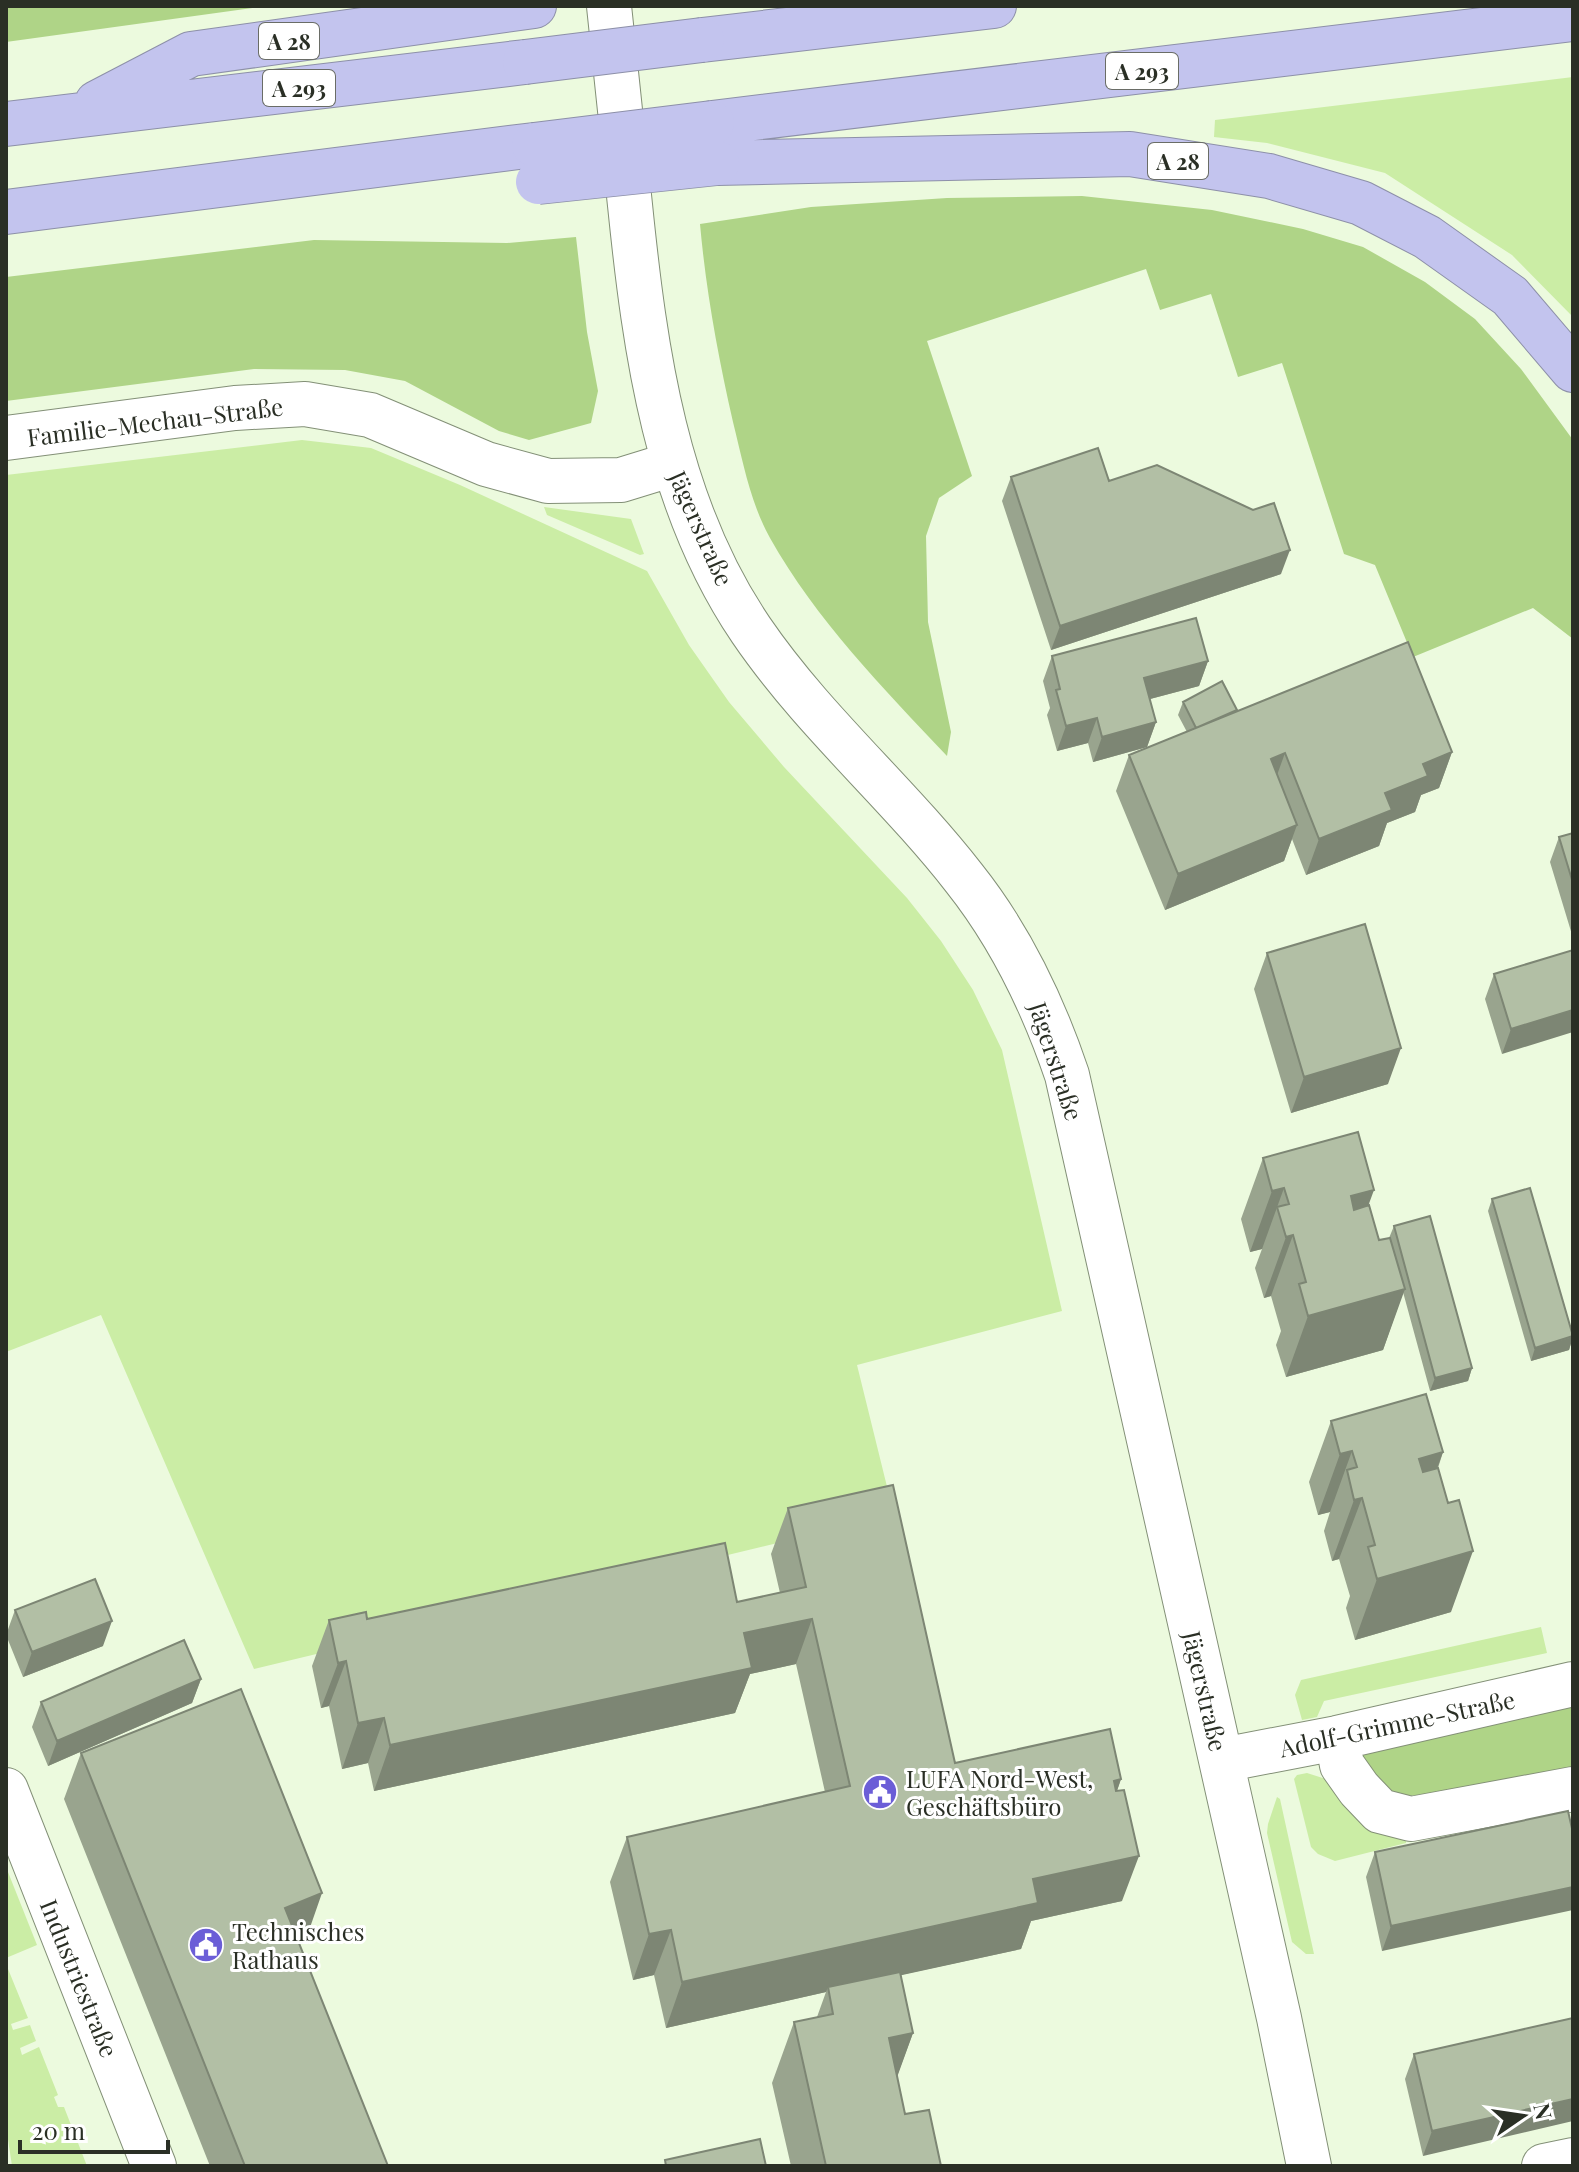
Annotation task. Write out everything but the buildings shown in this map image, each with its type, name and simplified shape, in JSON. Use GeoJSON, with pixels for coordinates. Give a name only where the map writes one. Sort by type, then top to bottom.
{"type":"FeatureCollection","features":[{"type":"Feature","properties":{"kind":"highway","name":"A 293"},"geometry":{"type":"LineString","coordinates":[[73,115],[994,6]]}},
{"type":"Feature","properties":{"kind":"highway","name":"A 28"},"geometry":{"type":"LineString","coordinates":[[6,124],[73,115],[191,54],[526,7]]}},
{"type":"Feature","properties":{"kind":"highway","name":"A 293"},"geometry":{"type":"LineString","coordinates":[[714,143],[1573,19]]}},
{"type":"Feature","properties":{"kind":"highway","name":"A 28"},"geometry":{"type":"LineString","coordinates":[[6,212],[434,157],[536,164],[714,143],[1130,154],[1269,176],[1361,203],[1427,237],[1510,296],[1573,370]]}},
{"type":"Feature","properties":{"kind":"street","name":"Jägerstraße"},"geometry":{"type":"LineString","coordinates":[[609,6],[644,328],[657,400],[673,464],[712,563],[750,628],[788,681],[965,878],[997,924],[1049,1022],[1067,1075],[1222,1760],[1309,2166]]}},
{"type":"Feature","properties":{"kind":"street","name":"Familie-Mechau-Straße"},"geometry":{"type":"LineString","coordinates":[[6,438],[235,408],[305,404],[370,415],[486,464],[548,481],[621,480],[673,464]]}},
{"type":"Feature","properties":{"kind":"street","name":"Adolf-Grimme-Straße"},"geometry":{"type":"LineString","coordinates":[[1222,1760],[1337,1738],[1573,1684]]}},
{"type":"Feature","properties":{"kind":"street"},"geometry":{"type":"LineString","coordinates":[[1337,1738],[1342,1765],[1359,1789],[1380,1811],[1411,1819],[1573,1789]]}},
{"type":"Feature","properties":{"kind":"street","name":"Industriestraße"},"geometry":{"type":"LineString","coordinates":[[6,1790],[154,2166]]}},
{"type":"Feature","properties":{"kind":"street"},"geometry":{"type":"LineString","coordinates":[[1544,2166],[1573,2160]]}},
{"type":"Feature","properties":{"kind":"green space"},"geometry":{"type":"Polygon","coordinates":[[[6,6],[266,6],[6,42],[6,6]]]}},
{"type":"Feature","properties":{"kind":"green space"},"geometry":{"type":"Polygon","coordinates":[[[1573,77],[1573,317],[1512,255],[1385,173],[1267,143],[1214,137],[1215,120],[1573,77]]]}},
{"type":"Feature","properties":{"kind":"green space"},"geometry":{"type":"Polygon","coordinates":[[[1082,196],[1212,210],[1303,229],[1363,247],[1425,282],[1475,319],[1521,369],[1573,440],[1573,639],[1533,608],[1413,657],[1375,565],[1344,554],[1282,363],[1238,377],[1211,294],[1160,310],[1146,269],[927,341],[972,476],[939,498],[926,536],[928,622],[951,732],[947,756],[829,625],[788,568],[763,524],[748,482],[728,397],[709,299],[700,224],[811,207],[947,198],[1082,196]]]}},
{"type":"Feature","properties":{"kind":"green space"},"geometry":{"type":"Polygon","coordinates":[[[576,237],[587,332],[598,391],[591,423],[529,440],[499,431],[405,381],[345,370],[254,369],[6,401],[6,277],[314,240],[507,243],[576,237]]]}},
{"type":"Feature","properties":{"kind":"green space"},"geometry":{"type":"Polygon","coordinates":[[[302,440],[371,448],[460,485],[647,571],[689,645],[729,702],[784,767],[907,898],[941,941],[973,990],[1002,1050],[1062,1311],[857,1365],[894,1515],[254,1669],[101,1315],[6,1352],[6,475],[302,440]]]}},
{"type":"Feature","properties":{"kind":"green space"},"geometry":{"type":"Polygon","coordinates":[[[544,507],[631,519],[644,554],[640,555],[547,515],[544,507]]]}},
{"type":"Feature","properties":{"kind":"green space"},"geometry":{"type":"Polygon","coordinates":[[[1541,1627],[1547,1653],[1324,1701],[1317,1717],[1302,1720],[1295,1695],[1301,1680],[1541,1627]]]}},
{"type":"Feature","properties":{"kind":"green space"},"geometry":{"type":"Polygon","coordinates":[[[1573,1703],[1573,1773],[1509,1786],[1386,1798],[1361,1757],[1366,1750],[1573,1703]]]}},
{"type":"Feature","properties":{"kind":"green space"},"geometry":{"type":"Polygon","coordinates":[[[1307,1773],[1332,1781],[1406,1836],[1406,1843],[1335,1861],[1318,1854],[1311,1847],[1294,1779],[1307,1773]]]}},
{"type":"Feature","properties":{"kind":"green space"},"geometry":{"type":"Polygon","coordinates":[[[1277,1797],[1280,1799],[1314,1954],[1306,1954],[1292,1942],[1267,1833],[1277,1797]]]}},
{"type":"Feature","properties":{"kind":"green space"},"geometry":{"type":"Polygon","coordinates":[[[6,1867],[37,1945],[6,1958],[6,1867]]]}},
{"type":"Feature","properties":{"kind":"green space"},"geometry":{"type":"Polygon","coordinates":[[[6,1964],[28,2018],[11,2024],[13,2030],[30,2025],[36,2041],[20,2048],[22,2055],[39,2047],[58,2095],[54,2097],[58,2107],[64,2107],[87,2166],[12,2166],[6,2126],[6,1964]]]}},
{"type":"Feature","properties":{"kind":"place","name":"LUFA Nord-West, Geschäftsbüro"},"geometry":{"type":"Point","coordinates":[880,1792]}},
{"type":"Feature","properties":{"kind":"place","name":"Technisches Rathaus"},"geometry":{"type":"Point","coordinates":[206,1945]}}]}
